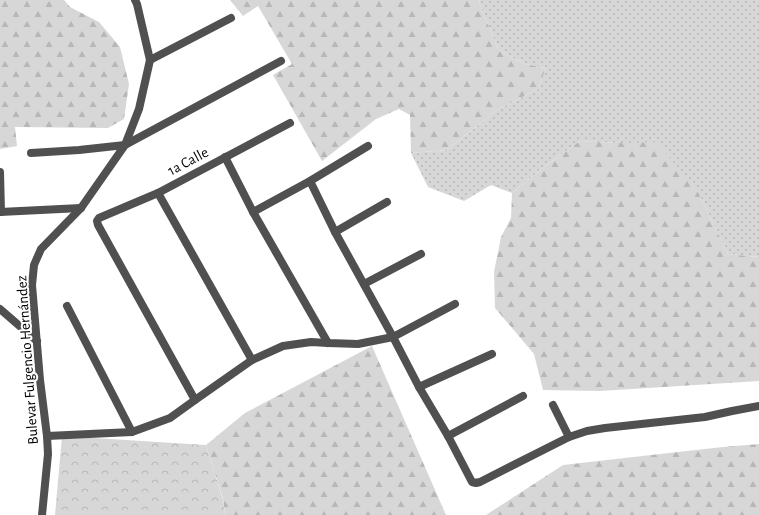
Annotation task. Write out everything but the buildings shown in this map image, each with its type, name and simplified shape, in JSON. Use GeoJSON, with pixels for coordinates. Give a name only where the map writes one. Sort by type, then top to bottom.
{"type":"FeatureCollection","features":[{"type":"Feature","properties":{"kind":"street","name":"Bulevar Fulgencio Hernández"},"geometry":{"type":"LineString","coordinates":[[42,515],[48,454],[32,285],[34,266],[41,249],[81,208],[124,145],[139,109],[150,60],[139,1]]}},
{"type":"Feature","properties":{"kind":"street"},"geometry":{"type":"LineString","coordinates":[[150,60],[231,18]]}},
{"type":"Feature","properties":{"kind":"street"},"geometry":{"type":"LineString","coordinates":[[31,153],[124,145],[281,61]]}},
{"type":"Feature","properties":{"kind":"street","name":"1a Calle"},"geometry":{"type":"LineString","coordinates":[[195,400],[97,221],[99,218],[158,193],[290,123]]}},
{"type":"Feature","properties":{"kind":"street"},"geometry":{"type":"LineString","coordinates":[[253,212],[310,181],[368,146]]}},
{"type":"Feature","properties":{"kind":"street"},"geometry":{"type":"LineString","coordinates":[[225,157],[253,212],[328,343]]}},
{"type":"Feature","properties":{"kind":"street"},"geometry":{"type":"LineString","coordinates":[[0,172],[0,212],[81,208]]}},
{"type":"Feature","properties":{"kind":"street"},"geometry":{"type":"LineString","coordinates":[[310,181],[335,232],[472,482],[476,483],[569,437],[587,431],[705,417],[759,406]]}},
{"type":"Feature","properties":{"kind":"street"},"geometry":{"type":"LineString","coordinates":[[158,193],[252,360]]}},
{"type":"Feature","properties":{"kind":"street"},"geometry":{"type":"LineString","coordinates":[[335,232],[387,202]]}},
{"type":"Feature","properties":{"kind":"street"},"geometry":{"type":"LineString","coordinates":[[364,284],[421,254]]}},
{"type":"Feature","properties":{"kind":"street"},"geometry":{"type":"LineString","coordinates":[[47,436],[132,432],[170,418],[252,360],[283,346],[311,342],[358,344],[393,337],[454,304]]}},
{"type":"Feature","properties":{"kind":"street"},"geometry":{"type":"LineString","coordinates":[[67,306],[132,432]]}},
{"type":"Feature","properties":{"kind":"street"},"geometry":{"type":"LineString","coordinates":[[0,310],[37,341]]}},
{"type":"Feature","properties":{"kind":"street"},"geometry":{"type":"LineString","coordinates":[[419,387],[492,354]]}},
{"type":"Feature","properties":{"kind":"street"},"geometry":{"type":"LineString","coordinates":[[448,436],[523,396]]}},
{"type":"Feature","properties":{"kind":"street"},"geometry":{"type":"LineString","coordinates":[[553,405],[569,437]]}},
{"type":"Feature","properties":{"kind":"green space"},"geometry":{"type":"Polygon","coordinates":[[[0,0],[64,0],[70,7],[99,22],[120,47],[129,84],[124,119],[108,128],[15,127],[17,146],[0,149],[0,0]]]}},
{"type":"Feature","properties":{"kind":"green space"},"geometry":{"type":"Polygon","coordinates":[[[230,0],[479,0],[499,51],[525,64],[546,68],[538,89],[497,110],[447,150],[411,153],[410,115],[399,109],[376,119],[322,161],[273,75],[292,64],[258,6],[243,16],[230,0]]]}},
{"type":"Feature","properties":{"kind":"green space"},"geometry":{"type":"Polygon","coordinates":[[[479,0],[759,0],[759,257],[728,254],[698,192],[619,143],[580,141],[545,166],[512,193],[491,185],[464,201],[428,187],[411,153],[447,150],[497,110],[538,89],[546,68],[525,64],[499,51],[479,0]]]}},
{"type":"Feature","properties":{"kind":"green space"},"geometry":{"type":"Polygon","coordinates":[[[580,141],[619,143],[657,142],[698,192],[728,254],[759,257],[759,381],[600,391],[543,390],[534,354],[495,308],[494,272],[501,237],[511,218],[512,193],[545,166],[580,141]]]}},
{"type":"Feature","properties":{"kind":"green space"},"geometry":{"type":"Polygon","coordinates":[[[372,346],[446,515],[225,515],[223,499],[206,445],[245,413],[372,346]]]}},
{"type":"Feature","properties":{"kind":"green space"},"geometry":{"type":"Polygon","coordinates":[[[62,436],[206,445],[223,500],[225,515],[55,515],[62,436]]]}},
{"type":"Feature","properties":{"kind":"green space"},"geometry":{"type":"Polygon","coordinates":[[[759,444],[759,515],[486,515],[563,465],[759,444]]]}}]}
